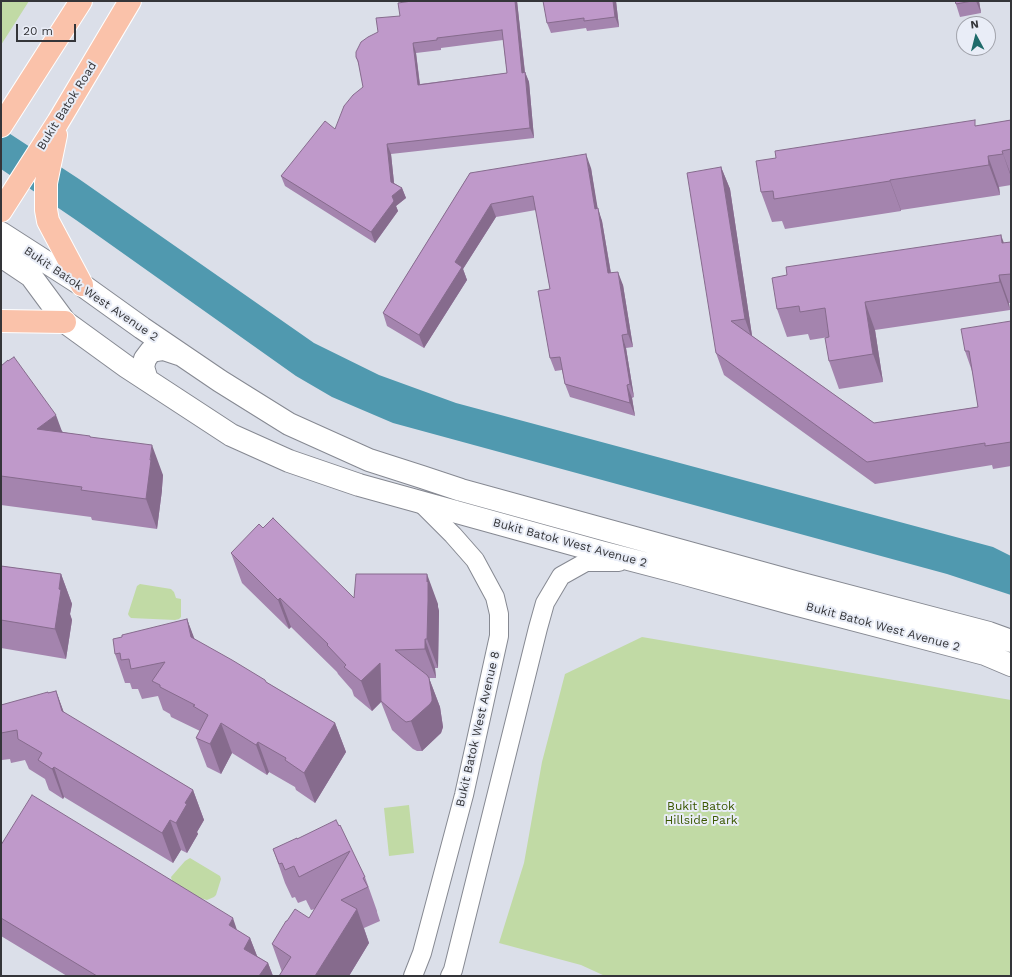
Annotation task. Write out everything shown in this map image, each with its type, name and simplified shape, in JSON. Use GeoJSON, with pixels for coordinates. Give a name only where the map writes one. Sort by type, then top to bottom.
{"type":"FeatureCollection","features":[{"type":"Feature","properties":{"kind":"main road"},"geometry":{"type":"LineString","coordinates":[[1,126],[81,1]]}},
{"type":"Feature","properties":{"kind":"main road","name":"Bukit Batok Road"},"geometry":{"type":"LineString","coordinates":[[1,211],[58,122],[130,1]]}},
{"type":"Feature","properties":{"kind":"main road"},"geometry":{"type":"LineString","coordinates":[[58,122],[46,183],[46,210],[48,221],[82,285]]}},
{"type":"Feature","properties":{"kind":"main road","name":"Bukit Batok West Avenue 2"},"geometry":{"type":"LineString","coordinates":[[1,233],[82,285],[220,381],[289,424],[369,460],[468,492],[795,582],[990,633],[1011,641]]}},
{"type":"Feature","properties":{"kind":"main road","name":"Bukit Batok West Avenue 2"},"geometry":{"type":"LineString","coordinates":[[1,256],[31,276],[65,322],[127,367],[231,435],[289,461],[360,485],[420,502],[798,605],[985,654],[1011,665]]}},
{"type":"Feature","properties":{"kind":"main road"},"geometry":{"type":"LineString","coordinates":[[1,321],[65,322]]}},
{"type":"Feature","properties":{"kind":"main road","name":"Bukit Batok West Avenue 2"},"geometry":{"type":"LineString","coordinates":[[147,380],[143,367],[145,359],[151,351],[164,349],[181,354]]}},
{"type":"Feature","properties":{"kind":"street","name":"Bukit Batok West Avenue 8"},"geometry":{"type":"LineString","coordinates":[[413,976],[422,953],[464,795],[499,636],[499,614],[495,597],[475,560],[453,535],[420,502]]}},
{"type":"Feature","properties":{"kind":"street"},"geometry":{"type":"LineString","coordinates":[[450,976],[453,970],[545,603],[561,576],[586,562],[644,563]]}},
{"type":"Feature","properties":{"kind":"green space"},"geometry":{"type":"Polygon","coordinates":[[[1,1],[29,1],[1,45],[1,1]]]}},
{"type":"Feature","properties":{"kind":"green space"},"geometry":{"type":"Polygon","coordinates":[[[140,584],[171,589],[176,598],[181,599],[181,617],[175,620],[131,618],[128,614],[137,586],[140,584]]]}},
{"type":"Feature","properties":{"kind":"green space","name":"Bukit Batok Hillside Park"},"geometry":{"type":"Polygon","coordinates":[[[642,637],[1011,700],[1011,976],[605,976],[581,965],[499,943],[524,863],[542,762],[565,674],[642,637]]]}},
{"type":"Feature","properties":{"kind":"green space"},"geometry":{"type":"Polygon","coordinates":[[[409,805],[414,853],[389,856],[384,808],[409,805]]]}},
{"type":"Feature","properties":{"kind":"green space"},"geometry":{"type":"Polygon","coordinates":[[[190,858],[220,876],[221,879],[214,897],[207,900],[195,897],[172,881],[171,877],[185,861],[190,858]]]}},
{"type":"Feature","properties":{"kind":"water"},"geometry":{"type":"Polygon","coordinates":[[[1,128],[79,179],[314,343],[379,375],[456,403],[993,547],[1011,556],[1011,595],[947,574],[393,423],[332,397],[296,376],[76,220],[1,169],[1,128]]]}},
{"type":"Feature","properties":{"kind":"building"},"geometry":{"type":"Polygon","coordinates":[[[412,1],[515,1],[522,73],[525,72],[530,128],[387,144],[391,182],[402,188],[392,196],[394,201],[371,232],[281,176],[325,121],[335,129],[344,106],[353,95],[363,87],[356,57],[356,52],[361,42],[378,32],[376,18],[400,16],[398,3],[412,1]],[[502,30],[437,38],[437,40],[413,43],[418,85],[507,73],[502,30]]]}},
{"type":"Feature","properties":{"kind":"building"},"geometry":{"type":"Polygon","coordinates":[[[543,1],[613,1],[615,17],[584,21],[584,18],[547,23],[543,1]]]}},
{"type":"Feature","properties":{"kind":"building"},"geometry":{"type":"Polygon","coordinates":[[[955,1],[972,1],[956,4],[955,1]]]}},
{"type":"Feature","properties":{"kind":"building"},"geometry":{"type":"Polygon","coordinates":[[[975,120],[975,126],[1011,120],[1011,149],[1002,151],[1003,154],[988,156],[989,165],[774,199],[773,191],[761,192],[756,161],[776,158],[775,151],[975,120]]]}},
{"type":"Feature","properties":{"kind":"building"},"geometry":{"type":"Polygon","coordinates":[[[586,154],[595,209],[598,208],[608,273],[618,272],[628,334],[622,335],[630,384],[627,385],[630,403],[565,384],[560,357],[550,358],[538,291],[550,289],[533,196],[491,204],[455,262],[462,267],[419,335],[383,313],[470,173],[586,154]]]}},
{"type":"Feature","properties":{"kind":"building"},"geometry":{"type":"Polygon","coordinates":[[[721,167],[745,319],[731,321],[874,423],[978,407],[969,351],[965,351],[961,329],[1011,321],[1011,442],[985,446],[985,443],[867,462],[716,353],[687,173],[721,167]]]}},
{"type":"Feature","properties":{"kind":"building"},"geometry":{"type":"Polygon","coordinates":[[[1001,235],[1002,243],[1011,242],[1011,274],[999,275],[1000,282],[865,302],[873,354],[829,361],[825,338],[829,337],[825,308],[800,312],[799,306],[777,309],[772,278],[787,275],[786,267],[1001,235]]]}},
{"type":"Feature","properties":{"kind":"building"},"geometry":{"type":"Polygon","coordinates":[[[14,357],[56,415],[37,429],[152,445],[146,499],[81,490],[82,487],[1,476],[1,366],[14,357]]]}},
{"type":"Feature","properties":{"kind":"building"},"geometry":{"type":"Polygon","coordinates":[[[273,518],[354,598],[356,574],[427,574],[427,639],[425,639],[425,649],[395,650],[429,678],[432,701],[411,721],[406,722],[381,701],[380,663],[361,681],[344,667],[346,665],[327,645],[328,644],[280,598],[278,600],[231,553],[259,524],[263,528],[273,518]]]}},
{"type":"Feature","properties":{"kind":"building"},"geometry":{"type":"Polygon","coordinates":[[[1,566],[61,574],[59,589],[61,590],[55,629],[1,620],[1,566]]]}},
{"type":"Feature","properties":{"kind":"building"},"geometry":{"type":"Polygon","coordinates":[[[187,619],[191,637],[232,660],[335,723],[304,773],[285,760],[286,758],[258,742],[256,745],[221,723],[210,744],[196,738],[208,715],[193,706],[195,705],[160,687],[160,685],[152,681],[165,662],[131,669],[129,659],[121,660],[120,653],[115,654],[113,639],[122,637],[122,635],[187,619]]]}},
{"type":"Feature","properties":{"kind":"building"},"geometry":{"type":"Polygon","coordinates":[[[56,691],[62,711],[193,790],[176,823],[170,820],[162,833],[54,767],[52,769],[38,760],[42,753],[18,739],[17,730],[1,733],[1,705],[56,691]]]}},
{"type":"Feature","properties":{"kind":"building"},"geometry":{"type":"Polygon","coordinates":[[[32,795],[233,918],[229,925],[250,938],[244,949],[268,963],[259,976],[97,976],[1,918],[1,845],[32,795]]]}},
{"type":"Feature","properties":{"kind":"building"},"geometry":{"type":"Polygon","coordinates":[[[336,820],[339,826],[340,825],[365,877],[363,878],[368,887],[341,900],[357,909],[315,976],[279,976],[291,957],[272,944],[295,909],[309,918],[350,851],[299,877],[294,866],[285,870],[282,863],[279,864],[273,849],[336,820]]]}}]}
